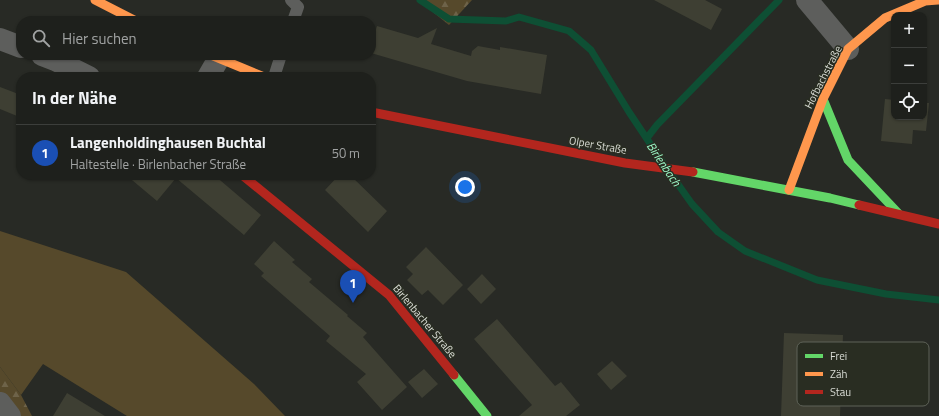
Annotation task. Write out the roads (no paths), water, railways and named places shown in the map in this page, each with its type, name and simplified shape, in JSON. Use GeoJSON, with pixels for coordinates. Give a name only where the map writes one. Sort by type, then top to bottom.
{"type":"FeatureCollection","features":[{"type":"Feature","properties":{"kind":"main road"},"geometry":{"type":"LineString","coordinates":[[95,0],[126,16]]}},
{"type":"Feature","properties":{"kind":"main road","name":"Hofbachstraße"},"geometry":{"type":"LineString","coordinates":[[789,190],[823,99],[848,49],[886,18],[925,1],[938,0]]}},
{"type":"Feature","properties":{"kind":"main road"},"geometry":{"type":"LineString","coordinates":[[222,60],[252,72]]}},
{"type":"Feature","properties":{"kind":"main road"},"geometry":{"type":"LineString","coordinates":[[823,99],[848,160],[898,213]]}},
{"type":"Feature","properties":{"kind":"main road","name":"Olper Straße"},"geometry":{"type":"LineString","coordinates":[[376,113],[625,163],[676,169],[789,190],[898,213],[939,224]]}},
{"type":"Feature","properties":{"kind":"main road","name":"Birlenbacher Straße"},"geometry":{"type":"LineString","coordinates":[[248,180],[389,295],[487,416]]}},
{"type":"Feature","properties":{"kind":"street"},"geometry":{"type":"LineString","coordinates":[[807,0],[848,49]]}},
{"type":"Feature","properties":{"kind":"street"},"geometry":{"type":"LineString","coordinates":[[0,39],[16,45]]}},
{"type":"Feature","properties":{"kind":"street"},"geometry":{"type":"LineString","coordinates":[[55,60],[79,72]]}},
{"type":"Feature","properties":{"kind":"street"},"geometry":{"type":"LineString","coordinates":[[210,72],[214,60]]}},
{"type":"Feature","properties":{"kind":"street"},"geometry":{"type":"LineString","coordinates":[[0,403],[10,416]]}},
{"type":"Feature","properties":{"kind":"lane"},"geometry":{"type":"LineString","coordinates":[[291,0],[298,7],[295,16]]}},
{"type":"Feature","properties":{"kind":"lane"},"geometry":{"type":"LineString","coordinates":[[276,72],[279,60]]}},
{"type":"Feature","properties":{"kind":"waterway","name":"Birlenbach"},"geometry":{"type":"LineString","coordinates":[[420,0],[449,19],[506,21],[519,17],[569,31],[591,50],[629,112],[663,163]]}},
{"type":"Feature","properties":{"kind":"waterway"},"geometry":{"type":"LineString","coordinates":[[647,138],[657,125],[779,0]]}},
{"type":"Feature","properties":{"kind":"waterway","name":"Birlenbach"},"geometry":{"type":"LineString","coordinates":[[670,173],[692,204],[718,232],[745,251],[817,280],[886,294],[939,300]]}},
{"type":"Feature","properties":{"kind":"place","name":"Langenholdinghausen Buchtal"},"geometry":{"type":"Point","coordinates":[353,303]}}]}
